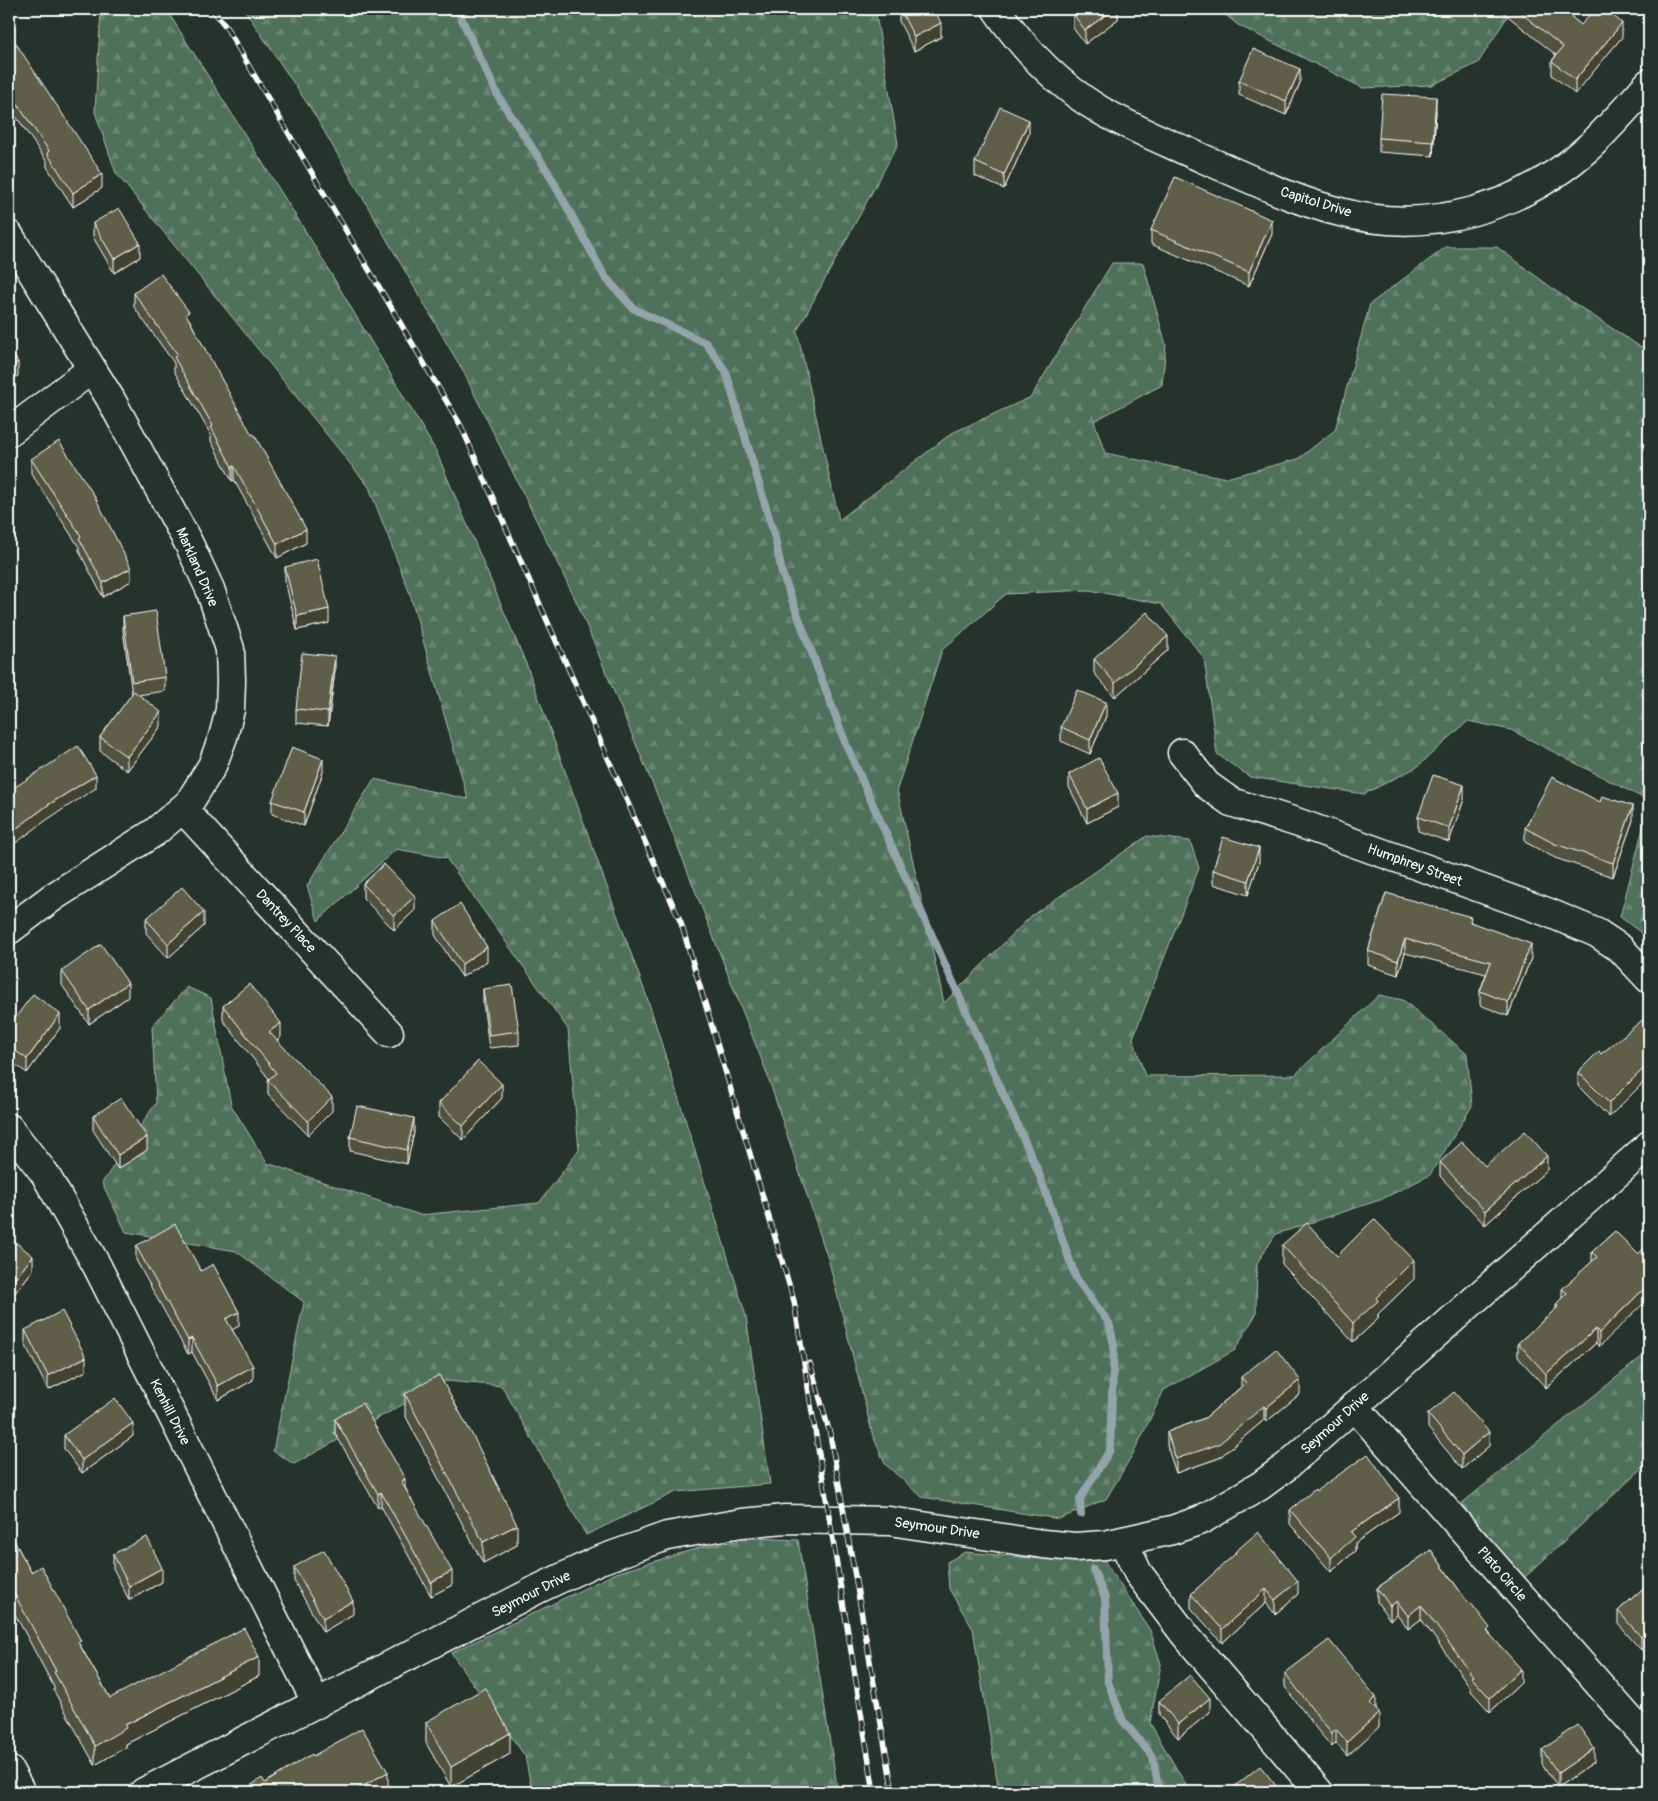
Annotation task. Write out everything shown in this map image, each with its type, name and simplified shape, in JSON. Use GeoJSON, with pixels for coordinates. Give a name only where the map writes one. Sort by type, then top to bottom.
{"type":"FeatureCollection","features":[{"type":"Feature","properties":{"kind":"street","name":"Capitol Drive"},"geometry":{"type":"LineString","coordinates":[[996,9],[1014,35],[1040,62],[1079,95],[1128,125],[1294,198],[1341,213],[1390,221],[1436,219],[1477,211],[1517,196],[1557,172],[1588,147],[1649,82]]}},
{"type":"Feature","properties":{"kind":"street","name":"Markland Drive"},"geometry":{"type":"LineString","coordinates":[[9,235],[92,369],[189,544],[210,589],[230,649],[230,710],[223,736],[212,766],[183,809],[155,832],[54,897],[9,930]]}},
{"type":"Feature","properties":{"kind":"street"},"geometry":{"type":"LineString","coordinates":[[9,432],[92,369]]}},
{"type":"Feature","properties":{"kind":"street","name":"Humphrey Street"},"geometry":{"type":"LineString","coordinates":[[1182,753],[1207,785],[1231,802],[1305,826],[1597,932],[1621,949],[1649,979]]}},
{"type":"Feature","properties":{"kind":"street","name":"Dantrey Place"},"geometry":{"type":"LineString","coordinates":[[183,809],[389,1033]]}},
{"type":"Feature","properties":{"kind":"street","name":"Kenhill Drive"},"geometry":{"type":"LineString","coordinates":[[9,1128],[45,1174],[96,1266],[317,1704]]}},
{"type":"Feature","properties":{"kind":"street","name":"Seymour Drive"},"geometry":{"type":"LineString","coordinates":[[144,1792],[540,1588],[597,1561],[667,1536],[742,1523],[785,1519],[889,1521],[1075,1547],[1123,1541],[1172,1530],[1201,1520],[1224,1508],[1287,1466],[1649,1146]]}},
{"type":"Feature","properties":{"kind":"street","name":"Plato Circle"},"geometry":{"type":"LineString","coordinates":[[1354,1406],[1649,1741]]}},
{"type":"Feature","properties":{"kind":"street"},"geometry":{"type":"LineString","coordinates":[[1123,1541],[1138,1572],[1181,1629],[1319,1792]]}},
{"type":"Feature","properties":{"kind":"street"},"geometry":{"type":"LineString","coordinates":[[9,1770],[21,1792]]}},
{"type":"Feature","properties":{"kind":"green space"},"geometry":{"type":"Polygon","coordinates":[[[101,9],[166,9],[311,240],[436,451],[527,666],[649,1003],[746,1316],[770,1484],[676,1492],[586,1535],[502,1386],[446,1381],[294,1464],[273,1451],[304,1302],[236,1251],[126,1232],[102,1183],[156,1103],[152,1026],[187,987],[211,998],[231,1105],[267,1163],[420,1215],[539,1203],[579,1150],[568,1029],[446,858],[396,849],[318,921],[307,886],[374,779],[468,799],[410,594],[369,487],[116,173],[95,112],[101,9]]]}},
{"type":"Feature","properties":{"kind":"green space"},"geometry":{"type":"Polygon","coordinates":[[[244,9],[875,9],[898,144],[797,331],[839,520],[952,433],[1031,397],[1112,263],[1143,263],[1166,345],[1162,385],[1094,421],[1105,453],[1226,478],[1298,459],[1335,430],[1370,304],[1446,247],[1497,247],[1560,294],[1639,346],[1649,348],[1649,801],[1511,730],[1468,721],[1417,767],[1364,794],[1250,777],[1217,754],[1204,658],[1161,604],[1089,590],[1006,594],[942,650],[897,789],[944,1003],[1031,916],[1147,836],[1190,841],[1199,868],[1133,1038],[1145,1076],[1295,1075],[1379,995],[1403,1000],[1467,1054],[1472,1106],[1430,1175],[1380,1200],[1276,1234],[1257,1263],[1256,1314],[1235,1350],[1164,1390],[1134,1452],[1106,1499],[1059,1519],[922,1497],[885,1464],[873,1436],[829,1262],[766,1071],[665,814],[578,605],[464,373],[313,112],[244,9]]]}},
{"type":"Feature","properties":{"kind":"green space"},"geometry":{"type":"Polygon","coordinates":[[[1218,9],[1512,9],[1478,63],[1432,85],[1363,88],[1238,25],[1218,9]]]}},
{"type":"Feature","properties":{"kind":"green space"},"geometry":{"type":"Polygon","coordinates":[[[1649,805],[1649,937],[1648,938],[1620,917],[1649,805]]]}},
{"type":"Feature","properties":{"kind":"green space"},"geometry":{"type":"Polygon","coordinates":[[[1649,1351],[1649,1462],[1523,1579],[1461,1504],[1649,1351]]]}},
{"type":"Feature","properties":{"kind":"green space"},"geometry":{"type":"Polygon","coordinates":[[[754,1538],[798,1540],[838,1792],[532,1792],[525,1756],[451,1653],[616,1573],[702,1547],[754,1538]]]}},
{"type":"Feature","properties":{"kind":"green space"},"geometry":{"type":"Polygon","coordinates":[[[965,1552],[1046,1559],[1103,1559],[1150,1630],[1161,1664],[1150,1723],[1190,1792],[999,1792],[973,1629],[949,1589],[947,1562],[965,1552]]]}},
{"type":"Feature","properties":{"kind":"building"},"geometry":{"type":"Polygon","coordinates":[[[900,9],[934,9],[941,23],[914,37],[900,9]]]}},
{"type":"Feature","properties":{"kind":"building"},"geometry":{"type":"Polygon","coordinates":[[[1079,9],[1114,9],[1085,30],[1073,14],[1079,9]]]}},
{"type":"Feature","properties":{"kind":"building"},"geometry":{"type":"Polygon","coordinates":[[[1516,9],[1562,9],[1581,25],[1594,9],[1605,9],[1622,23],[1575,80],[1552,61],[1563,47],[1516,9]]]}},
{"type":"Feature","properties":{"kind":"building"},"geometry":{"type":"Polygon","coordinates":[[[9,33],[102,174],[73,193],[47,153],[49,151],[9,92],[9,33]]]}},
{"type":"Feature","properties":{"kind":"building"},"geometry":{"type":"Polygon","coordinates":[[[1253,49],[1300,69],[1286,101],[1239,81],[1253,49]]]}},
{"type":"Feature","properties":{"kind":"building"},"geometry":{"type":"Polygon","coordinates":[[[1382,94],[1436,97],[1433,142],[1379,138],[1382,94]]]}},
{"type":"Feature","properties":{"kind":"building"},"geometry":{"type":"Polygon","coordinates":[[[1000,107],[1029,120],[1004,175],[975,162],[1000,107]]]}},
{"type":"Feature","properties":{"kind":"building"},"geometry":{"type":"Polygon","coordinates":[[[1175,177],[1272,220],[1249,272],[1151,230],[1175,177]]]}},
{"type":"Feature","properties":{"kind":"building"},"geometry":{"type":"Polygon","coordinates":[[[119,208],[140,243],[114,259],[93,223],[119,208]]]}},
{"type":"Feature","properties":{"kind":"building"},"geometry":{"type":"Polygon","coordinates":[[[161,274],[189,312],[186,314],[306,529],[277,544],[234,466],[232,467],[211,427],[213,426],[174,357],[178,355],[134,293],[161,274]]]}},
{"type":"Feature","properties":{"kind":"building"},"geometry":{"type":"Polygon","coordinates":[[[9,348],[18,362],[9,368],[9,348]]]}},
{"type":"Feature","properties":{"kind":"building"},"geometry":{"type":"Polygon","coordinates":[[[59,441],[95,497],[131,568],[103,583],[79,538],[81,536],[31,459],[59,441]]]}},
{"type":"Feature","properties":{"kind":"building"},"geometry":{"type":"Polygon","coordinates":[[[317,559],[329,609],[297,616],[285,567],[317,559]]]}},
{"type":"Feature","properties":{"kind":"building"},"geometry":{"type":"Polygon","coordinates":[[[156,611],[165,677],[132,682],[123,616],[156,611]]]}},
{"type":"Feature","properties":{"kind":"building"},"geometry":{"type":"Polygon","coordinates":[[[1147,612],[1168,636],[1115,683],[1094,659],[1147,612]]]}},
{"type":"Feature","properties":{"kind":"building"},"geometry":{"type":"Polygon","coordinates":[[[302,653],[335,656],[328,712],[296,709],[302,653]]]}},
{"type":"Feature","properties":{"kind":"building"},"geometry":{"type":"Polygon","coordinates":[[[1077,690],[1106,702],[1090,740],[1061,727],[1077,690]]]}},
{"type":"Feature","properties":{"kind":"building"},"geometry":{"type":"Polygon","coordinates":[[[134,691],[161,712],[127,757],[100,737],[134,691]]]}},
{"type":"Feature","properties":{"kind":"building"},"geometry":{"type":"Polygon","coordinates":[[[78,746],[96,775],[48,805],[9,834],[9,791],[78,746]]]}},
{"type":"Feature","properties":{"kind":"building"},"geometry":{"type":"Polygon","coordinates":[[[292,747],[323,759],[304,812],[272,801],[292,747]]]}},
{"type":"Feature","properties":{"kind":"building"},"geometry":{"type":"Polygon","coordinates":[[[1099,758],[1118,793],[1087,809],[1069,774],[1099,758]]]}},
{"type":"Feature","properties":{"kind":"building"},"geometry":{"type":"Polygon","coordinates":[[[1433,775],[1464,785],[1449,828],[1418,817],[1433,775]]]}},
{"type":"Feature","properties":{"kind":"building"},"geometry":{"type":"Polygon","coordinates":[[[1552,777],[1600,802],[1602,796],[1633,806],[1613,863],[1555,844],[1525,828],[1552,777]]]}},
{"type":"Feature","properties":{"kind":"building"},"geometry":{"type":"Polygon","coordinates":[[[1223,837],[1259,848],[1248,881],[1213,870],[1223,837]]]}},
{"type":"Feature","properties":{"kind":"building"},"geometry":{"type":"Polygon","coordinates":[[[384,864],[415,896],[394,916],[363,884],[384,864]]]}},
{"type":"Feature","properties":{"kind":"building"},"geometry":{"type":"Polygon","coordinates":[[[182,887],[204,912],[168,944],[146,919],[182,887]]]}},
{"type":"Feature","properties":{"kind":"building"},"geometry":{"type":"Polygon","coordinates":[[[1386,893],[1471,917],[1470,922],[1531,944],[1508,1002],[1480,991],[1491,962],[1405,939],[1398,961],[1368,951],[1386,893]]]}},
{"type":"Feature","properties":{"kind":"building"},"geometry":{"type":"Polygon","coordinates":[[[460,904],[487,947],[462,964],[435,921],[460,904]]]}},
{"type":"Feature","properties":{"kind":"building"},"geometry":{"type":"Polygon","coordinates":[[[101,944],[128,983],[89,1010],[62,971],[101,944]]]}},
{"type":"Feature","properties":{"kind":"building"},"geometry":{"type":"Polygon","coordinates":[[[249,984],[281,1023],[269,1032],[332,1097],[308,1121],[268,1080],[276,1073],[223,1006],[249,984]]]}},
{"type":"Feature","properties":{"kind":"building"},"geometry":{"type":"Polygon","coordinates":[[[512,985],[519,1031],[489,1035],[483,989],[512,985]]]}},
{"type":"Feature","properties":{"kind":"building"},"geometry":{"type":"Polygon","coordinates":[[[33,994],[60,1014],[27,1059],[9,1046],[9,1026],[33,994]]]}},
{"type":"Feature","properties":{"kind":"building"},"geometry":{"type":"Polygon","coordinates":[[[1646,1017],[1649,1020],[1649,1067],[1647,1065],[1609,1103],[1578,1072],[1599,1051],[1601,1054],[1646,1017]]]}},
{"type":"Feature","properties":{"kind":"building"},"geometry":{"type":"Polygon","coordinates":[[[478,1061],[502,1084],[463,1126],[439,1103],[478,1061]]]}},
{"type":"Feature","properties":{"kind":"building"},"geometry":{"type":"Polygon","coordinates":[[[121,1098],[147,1137],[118,1155],[93,1116],[121,1098]]]}},
{"type":"Feature","properties":{"kind":"building"},"geometry":{"type":"Polygon","coordinates":[[[357,1106],[414,1118],[407,1150],[350,1137],[357,1106]]]}},
{"type":"Feature","properties":{"kind":"building"},"geometry":{"type":"Polygon","coordinates":[[[1525,1131],[1547,1156],[1485,1211],[1440,1162],[1462,1142],[1485,1166],[1525,1131]]]}},
{"type":"Feature","properties":{"kind":"building"},"geometry":{"type":"Polygon","coordinates":[[[1374,1219],[1414,1260],[1376,1298],[1378,1301],[1353,1323],[1282,1245],[1307,1223],[1337,1256],[1374,1219]]]}},
{"type":"Feature","properties":{"kind":"building"},"geometry":{"type":"Polygon","coordinates":[[[175,1224],[201,1271],[213,1264],[239,1312],[226,1319],[253,1366],[218,1386],[192,1338],[188,1340],[136,1246],[175,1224]]]}},
{"type":"Feature","properties":{"kind":"building"},"geometry":{"type":"Polygon","coordinates":[[[1615,1231],[1638,1254],[1649,1244],[1649,1284],[1599,1333],[1596,1329],[1546,1374],[1518,1343],[1558,1307],[1556,1304],[1567,1293],[1562,1289],[1597,1257],[1592,1252],[1615,1231]]]}},
{"type":"Feature","properties":{"kind":"building"},"geometry":{"type":"Polygon","coordinates":[[[9,1237],[33,1256],[14,1280],[9,1276],[9,1237]]]}},
{"type":"Feature","properties":{"kind":"building"},"geometry":{"type":"Polygon","coordinates":[[[62,1311],[86,1357],[48,1376],[25,1330],[62,1311]]]}},
{"type":"Feature","properties":{"kind":"building"},"geometry":{"type":"Polygon","coordinates":[[[1276,1349],[1300,1380],[1266,1408],[1264,1406],[1219,1444],[1176,1459],[1167,1432],[1205,1418],[1246,1383],[1241,1377],[1276,1349]]]}},
{"type":"Feature","properties":{"kind":"building"},"geometry":{"type":"Polygon","coordinates":[[[439,1375],[474,1438],[517,1525],[483,1542],[405,1394],[439,1375]]]}},
{"type":"Feature","properties":{"kind":"building"},"geometry":{"type":"Polygon","coordinates":[[[1454,1392],[1489,1432],[1462,1455],[1428,1414],[1454,1392]]]}},
{"type":"Feature","properties":{"kind":"building"},"geometry":{"type":"Polygon","coordinates":[[[115,1398],[133,1423],[82,1460],[64,1435],[115,1398]]]}},
{"type":"Feature","properties":{"kind":"building"},"geometry":{"type":"Polygon","coordinates":[[[362,1403],[405,1479],[401,1481],[452,1571],[431,1582],[381,1492],[378,1494],[335,1419],[362,1403]]]}},
{"type":"Feature","properties":{"kind":"building"},"geometry":{"type":"Polygon","coordinates":[[[1368,1454],[1399,1498],[1351,1532],[1355,1537],[1331,1558],[1290,1510],[1315,1489],[1316,1491],[1368,1454]]]}},
{"type":"Feature","properties":{"kind":"building"},"geometry":{"type":"Polygon","coordinates":[[[9,1531],[31,1572],[41,1566],[81,1641],[78,1642],[110,1698],[244,1628],[259,1657],[125,1725],[126,1728],[95,1746],[54,1672],[56,1671],[9,1584],[9,1531]]]}},
{"type":"Feature","properties":{"kind":"building"},"geometry":{"type":"Polygon","coordinates":[[[1258,1532],[1298,1581],[1275,1600],[1266,1589],[1222,1629],[1191,1594],[1258,1532]]]}},
{"type":"Feature","properties":{"kind":"building"},"geometry":{"type":"Polygon","coordinates":[[[147,1537],[162,1568],[129,1586],[113,1554],[147,1537]]]}},
{"type":"Feature","properties":{"kind":"building"},"geometry":{"type":"Polygon","coordinates":[[[324,1550],[353,1601],[323,1618],[294,1567],[324,1550]]]}},
{"type":"Feature","properties":{"kind":"building"},"geometry":{"type":"Polygon","coordinates":[[[1431,1550],[1468,1603],[1470,1602],[1490,1628],[1487,1631],[1521,1669],[1490,1698],[1471,1677],[1473,1676],[1421,1605],[1408,1616],[1397,1601],[1390,1606],[1377,1588],[1431,1550]]]}},
{"type":"Feature","properties":{"kind":"building"},"geometry":{"type":"Polygon","coordinates":[[[1649,1583],[1649,1640],[1644,1634],[1641,1637],[1618,1611],[1649,1583]]]}},
{"type":"Feature","properties":{"kind":"building"},"geometry":{"type":"Polygon","coordinates":[[[1329,1640],[1376,1697],[1370,1703],[1379,1713],[1347,1742],[1336,1729],[1332,1733],[1285,1673],[1329,1640]]]}},
{"type":"Feature","properties":{"kind":"building"},"geometry":{"type":"Polygon","coordinates":[[[1190,1675],[1210,1698],[1178,1724],[1159,1701],[1190,1675]]]}},
{"type":"Feature","properties":{"kind":"building"},"geometry":{"type":"Polygon","coordinates":[[[485,1688],[510,1733],[451,1767],[426,1722],[485,1688]]]}},
{"type":"Feature","properties":{"kind":"building"},"geometry":{"type":"Polygon","coordinates":[[[1578,1725],[1594,1748],[1558,1773],[1542,1750],[1578,1725]]]}},
{"type":"Feature","properties":{"kind":"building"},"geometry":{"type":"Polygon","coordinates":[[[362,1728],[388,1772],[353,1792],[241,1792],[262,1778],[265,1783],[312,1754],[313,1756],[362,1728]]]}},
{"type":"Feature","properties":{"kind":"building"},"geometry":{"type":"Polygon","coordinates":[[[1260,1766],[1278,1788],[1273,1792],[1239,1792],[1234,1787],[1260,1766]]]}},
{"type":"Feature","properties":{"kind":"waterway"},"geometry":{"type":"LineString","coordinates":[[457,9],[498,96],[548,172],[605,277],[634,309],[706,343],[726,372],[775,538],[782,573],[847,747],[1038,1171],[1076,1278],[1109,1323],[1114,1345],[1110,1450],[1080,1499],[1081,1514]]}},
{"type":"Feature","properties":{"kind":"waterway"},"geometry":{"type":"LineString","coordinates":[[1093,1569],[1105,1598],[1108,1682],[1123,1721],[1153,1757],[1159,1792]]}},
{"type":"Feature","properties":{"kind":"railway"},"geometry":{"type":"LineString","coordinates":[[212,9],[226,27],[461,426],[681,923],[794,1301],[874,1792]]}},
{"type":"Feature","properties":{"kind":"railway"},"geometry":{"type":"LineString","coordinates":[[810,1363],[830,1434],[893,1792]]}}]}
